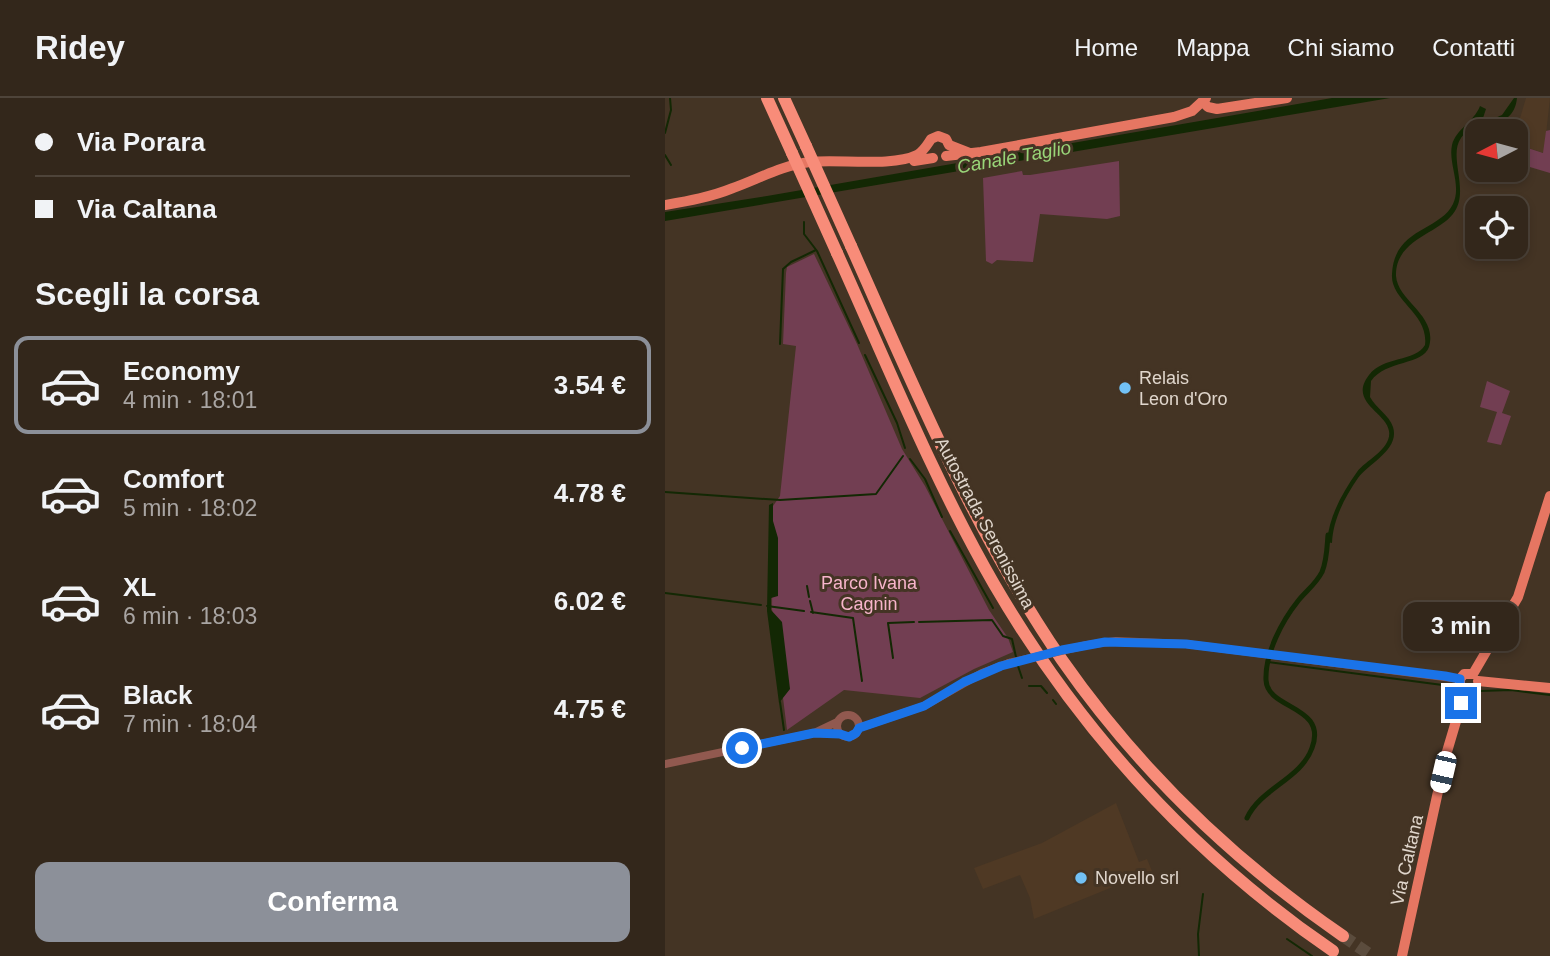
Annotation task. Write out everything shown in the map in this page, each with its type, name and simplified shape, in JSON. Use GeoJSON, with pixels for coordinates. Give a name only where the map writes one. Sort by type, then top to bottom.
{"type":"FeatureCollection","features":[{"type":"Feature","properties":{"kind":"highway","name":"Autostrada Serenissima"},"geometry":{"type":"LineString","coordinates":[[767,98],[933,465],[971,542],[1043,663],[1110,751],[1167,814],[1243,883],[1333,951]]}},
{"type":"Feature","properties":{"kind":"highway","name":"Autostrada Serenissima"},"geometry":{"type":"LineString","coordinates":[[784,98],[919,400],[965,494],[1010,577],[1061,659],[1110,723],[1180,801],[1229,848],[1278,889],[1343,936]]}},
{"type":"Feature","properties":{"kind":"main road"},"geometry":{"type":"LineString","coordinates":[[665,205],[704,198],[806,162],[901,163],[940,159],[1174,117],[1192,111],[1205,100],[1208,107],[1217,108],[1287,98]]}},
{"type":"Feature","properties":{"kind":"main road"},"geometry":{"type":"LineString","coordinates":[[878,161],[913,156],[938,136],[946,139],[949,145],[946,156]]}},
{"type":"Feature","properties":{"kind":"main road"},"geometry":{"type":"LineString","coordinates":[[949,145],[972,154]]}},
{"type":"Feature","properties":{"kind":"main road"},"geometry":{"type":"LineString","coordinates":[[927,146],[933,158]]}},
{"type":"Feature","properties":{"kind":"main road"},"geometry":{"type":"LineString","coordinates":[[1550,496],[1518,597],[1475,678],[1476,688],[1465,691],[1460,686],[1460,679],[1464,674],[1475,678],[1550,688]]}},
{"type":"Feature","properties":{"kind":"main road","name":"Via Caltana"},"geometry":{"type":"LineString","coordinates":[[1402,956],[1446,755],[1465,691]]}},
{"type":"Feature","properties":{"kind":"street"},"geometry":{"type":"LineString","coordinates":[[857,723],[924,706],[977,676],[1009,663],[1087,645],[1126,641],[1186,644],[1460,679]]}},
{"type":"Feature","properties":{"kind":"street"},"geometry":{"type":"LineString","coordinates":[[665,764],[814,733],[837,722],[844,715],[850,715],[857,723]]}},
{"type":"Feature","properties":{"kind":"street"},"geometry":{"type":"LineString","coordinates":[[837,722],[840,734]]}},
{"type":"Feature","properties":{"kind":"street"},"geometry":{"type":"LineString","coordinates":[[814,733],[852,736],[857,723]]}},
{"type":"Feature","properties":{"kind":"shaded area"},"geometry":{"type":"Polygon","coordinates":[[[1526,98],[1550,98],[1544,153],[1528,148],[1528,119],[1520,119],[1526,98]]]}},
{"type":"Feature","properties":{"kind":"shaded area"},"geometry":{"type":"Polygon","coordinates":[[[1116,803],[1139,862],[1147,859],[1152,871],[1034,919],[1030,898],[1020,875],[983,889],[974,868],[1042,843],[1116,803]]]}},
{"type":"Feature","properties":{"kind":"green space"},"geometry":{"type":"Polygon","coordinates":[[[1550,130],[1550,173],[1528,167],[1528,148],[1543,153],[1546,131],[1550,130]]]}},
{"type":"Feature","properties":{"kind":"green space"},"geometry":{"type":"Polygon","coordinates":[[[1119,161],[1120,216],[1107,219],[1040,214],[1033,262],[997,260],[992,264],[986,261],[983,178],[1022,171],[1023,175],[1030,175],[1119,161]]]}},
{"type":"Feature","properties":{"kind":"green space","name":"Parco Ivana Cagnin"},"geometry":{"type":"Polygon","coordinates":[[[814,254],[857,344],[902,449],[925,486],[989,610],[1008,638],[1013,652],[920,698],[844,690],[787,730],[772,609],[773,506],[780,496],[796,346],[783,344],[786,273],[787,267],[814,254]]]}},
{"type":"Feature","properties":{"kind":"green space"},"geometry":{"type":"Polygon","coordinates":[[[1487,381],[1510,391],[1502,413],[1511,416],[1501,445],[1487,442],[1497,412],[1480,407],[1487,381]]]}},
{"type":"Feature","properties":{"kind":"water","name":"Canale Taglio"},"geometry":{"type":"Polygon","coordinates":[[[1332,98],[1390,98],[665,221],[665,212],[1332,98]]]}},
{"type":"Feature","properties":{"kind":"water"},"geometry":{"type":"Polygon","coordinates":[[[1514,98],[1517,98],[1509,116],[1493,119],[1502,115],[1514,98]]]}},
{"type":"Feature","properties":{"kind":"water"},"geometry":{"type":"Polygon","coordinates":[[[1480,106],[1486,109],[1483,118],[1472,119],[1480,106]]]}},
{"type":"Feature","properties":{"kind":"water"},"geometry":{"type":"Polygon","coordinates":[[[1465,126],[1465,135],[1458,145],[1457,154],[1459,202],[1448,219],[1403,253],[1396,276],[1403,294],[1428,326],[1429,347],[1420,357],[1386,369],[1371,381],[1370,397],[1393,427],[1392,443],[1353,485],[1337,517],[1332,543],[1327,542],[1333,514],[1346,488],[1357,472],[1383,449],[1389,437],[1386,424],[1365,400],[1364,384],[1375,369],[1414,354],[1425,345],[1421,324],[1397,292],[1392,274],[1401,247],[1447,213],[1453,204],[1456,189],[1451,152],[1457,134],[1465,126]]]}},
{"type":"Feature","properties":{"kind":"water"},"geometry":{"type":"Polygon","coordinates":[[[773,503],[773,521],[778,538],[778,596],[771,598],[771,610],[782,622],[790,689],[779,703],[767,611],[769,505],[773,503]]]}},
{"type":"Feature","properties":{"kind":"waterway"},"geometry":{"type":"LineString","coordinates":[[665,133],[671,110],[670,98]]}},
{"type":"Feature","properties":{"kind":"waterway"},"geometry":{"type":"LineString","coordinates":[[665,155],[671,165]]}},
{"type":"Feature","properties":{"kind":"waterway"},"geometry":{"type":"LineString","coordinates":[[804,222],[804,234],[817,251],[859,343]]}},
{"type":"Feature","properties":{"kind":"waterway"},"geometry":{"type":"LineString","coordinates":[[780,344],[783,269],[816,250]]}},
{"type":"Feature","properties":{"kind":"waterway"},"geometry":{"type":"LineString","coordinates":[[865,355],[897,423],[905,448]]}},
{"type":"Feature","properties":{"kind":"waterway"},"geometry":{"type":"LineString","coordinates":[[665,492],[780,500],[876,494],[903,456]]}},
{"type":"Feature","properties":{"kind":"waterway"},"geometry":{"type":"LineString","coordinates":[[910,459],[925,479],[942,517]]}},
{"type":"Feature","properties":{"kind":"waterway"},"geometry":{"type":"LineString","coordinates":[[950,531],[993,608]]}},
{"type":"Feature","properties":{"kind":"waterway"},"geometry":{"type":"LineString","coordinates":[[1247,818],[1262,799],[1299,768],[1312,748],[1315,734],[1312,723],[1269,690],[1266,670],[1271,648],[1281,628],[1292,609],[1322,572],[1328,535]]}},
{"type":"Feature","properties":{"kind":"waterway"},"geometry":{"type":"LineString","coordinates":[[807,586],[809,597]]}},
{"type":"Feature","properties":{"kind":"waterway"},"geometry":{"type":"LineString","coordinates":[[665,593],[761,605]]}},
{"type":"Feature","properties":{"kind":"waterway"},"geometry":{"type":"LineString","coordinates":[[810,601],[813,613]]}},
{"type":"Feature","properties":{"kind":"waterway"},"geometry":{"type":"LineString","coordinates":[[767,606],[804,611]]}},
{"type":"Feature","properties":{"kind":"waterway"},"geometry":{"type":"LineString","coordinates":[[811,612],[853,618],[862,681]]}},
{"type":"Feature","properties":{"kind":"waterway"},"geometry":{"type":"LineString","coordinates":[[919,622],[992,620],[1003,636],[1012,639],[1016,657]]}},
{"type":"Feature","properties":{"kind":"waterway"},"geometry":{"type":"LineString","coordinates":[[893,658],[888,623],[914,622]]}},
{"type":"Feature","properties":{"kind":"waterway"},"geometry":{"type":"LineString","coordinates":[[1268,662],[1450,686]]}},
{"type":"Feature","properties":{"kind":"waterway"},"geometry":{"type":"LineString","coordinates":[[1017,663],[1022,678]]}},
{"type":"Feature","properties":{"kind":"waterway"},"geometry":{"type":"LineString","coordinates":[[1029,686],[1041,686],[1047,693]]}},
{"type":"Feature","properties":{"kind":"waterway"},"geometry":{"type":"LineString","coordinates":[[1480,691],[1511,690],[1550,695]]}},
{"type":"Feature","properties":{"kind":"waterway"},"geometry":{"type":"LineString","coordinates":[[1053,700],[1056,704]]}},
{"type":"Feature","properties":{"kind":"waterway"},"geometry":{"type":"LineString","coordinates":[[780,702],[784,730]]}},
{"type":"Feature","properties":{"kind":"waterway"},"geometry":{"type":"LineString","coordinates":[[1199,956],[1198,934],[1203,894]]}},
{"type":"Feature","properties":{"kind":"waterway"},"geometry":{"type":"LineString","coordinates":[[1287,939],[1312,956]]}},
{"type":"Feature","properties":{"kind":"tunnel"},"geometry":{"type":"LineString","coordinates":[[1343,936],[1372,956]]}},
{"type":"Feature","properties":{"kind":"place","name":"Relais Leon d'Oro"},"geometry":{"type":"Point","coordinates":[1125,388]}},
{"type":"Feature","properties":{"kind":"place","name":"Novello srl"},"geometry":{"type":"Point","coordinates":[1081,878]}},
{"type":"Feature","properties":{"kind":"route"},"geometry":{"type":"LineString","coordinates":[[742,748],[814,733],[849,737],[859,728],[878,719],[924,706],[989,670],[1062,650],[1126,641],[1186,644],[1445,676],[1460,679],[1460,686],[1465,691],[1461,703]]}}]}
